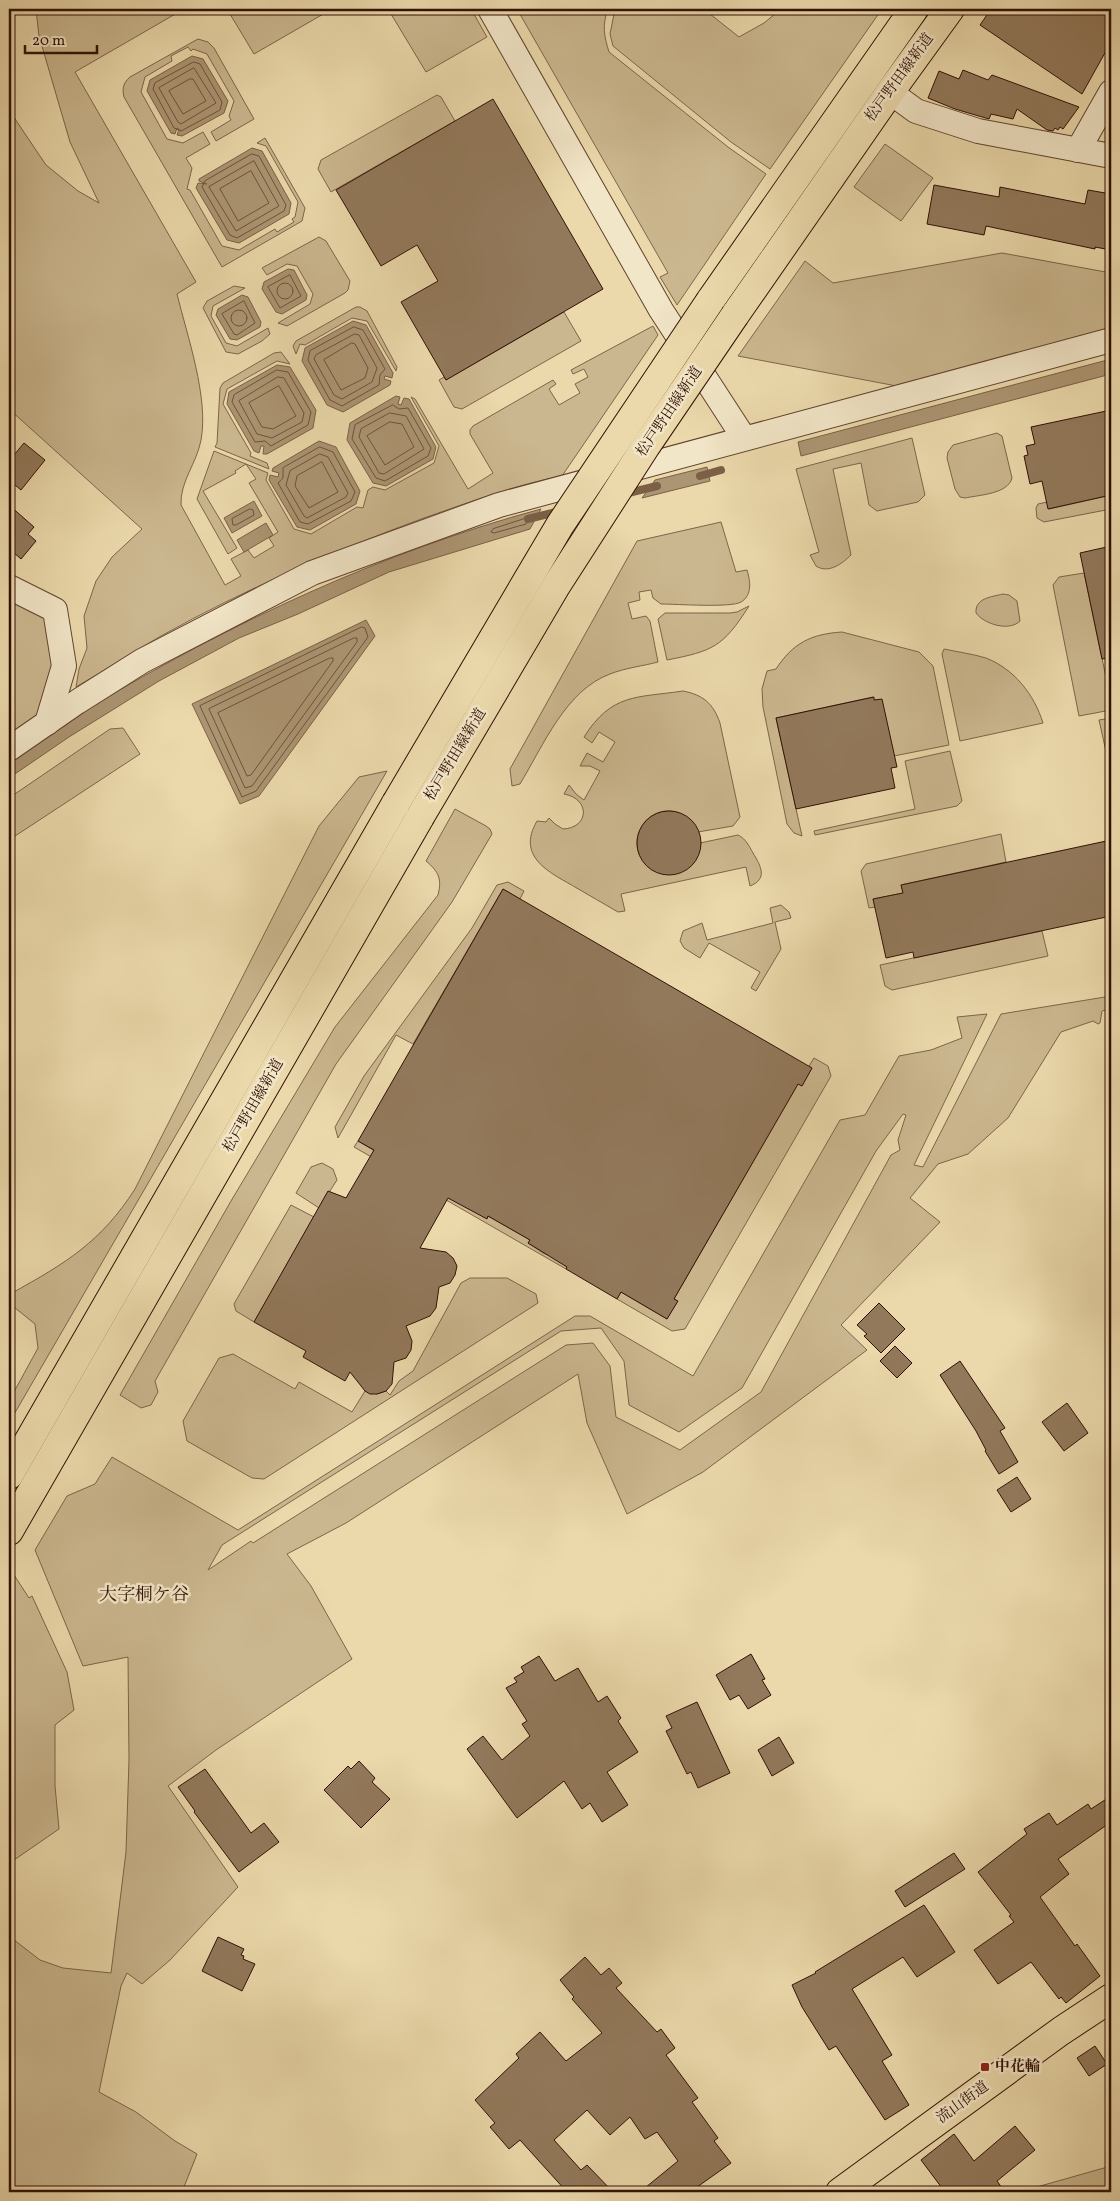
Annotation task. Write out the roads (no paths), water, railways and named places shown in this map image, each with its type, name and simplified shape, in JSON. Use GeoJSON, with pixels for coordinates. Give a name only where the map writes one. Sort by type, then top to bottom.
{"type":"FeatureCollection","features":[{"type":"Feature","properties":{"kind":"main road","name":"松戸野田線新道"},"geometry":{"type":"LineString","coordinates":[[9,1474],[396,803],[560,525],[710,301],[914,9]]}},
{"type":"Feature","properties":{"kind":"main road","name":"松戸野田線新道"},"geometry":{"type":"LineString","coordinates":[[9,1531],[420,817],[556,586],[646,446],[735,315],[950,9]]}},
{"type":"Feature","properties":{"kind":"main road","name":"流山街道"},"geometry":{"type":"LineString","coordinates":[[840,2192],[1061,2031],[1111,1998]]}},
{"type":"Feature","properties":{"kind":"street"},"geometry":{"type":"LineString","coordinates":[[490,9],[661,310],[744,438]]}},
{"type":"Feature","properties":{"kind":"street"},"geometry":{"type":"LineString","coordinates":[[890,92],[916,111],[978,131],[1111,156]]}},
{"type":"Feature","properties":{"kind":"street"},"geometry":{"type":"LineString","coordinates":[[1078,150],[1111,92]]}},
{"type":"Feature","properties":{"kind":"street"},"geometry":{"type":"LineString","coordinates":[[9,749],[142,661],[312,573],[498,505],[1111,340]]}},
{"type":"Feature","properties":{"kind":"street"},"geometry":{"type":"LineString","coordinates":[[9,587],[55,610],[64,666],[48,723]]}},
{"type":"Feature","properties":{"kind":"water"},"geometry":{"type":"Polygon","coordinates":[[[192,56],[203,59],[228,101],[224,113],[182,136],[177,135],[179,129],[177,128],[175,134],[171,133],[147,91],[150,80],[192,56]]]}},
{"type":"Feature","properties":{"kind":"water"},"geometry":{"type":"Polygon","coordinates":[[[252,148],[262,151],[291,203],[289,214],[239,243],[227,240],[196,188],[198,183],[207,184],[199,181],[199,179],[252,148]]]}},
{"type":"Feature","properties":{"kind":"water"},"geometry":{"type":"Polygon","coordinates":[[[288,269],[294,270],[307,295],[306,300],[282,314],[276,312],[262,289],[264,282],[288,269]]]}},
{"type":"Feature","properties":{"kind":"water"},"geometry":{"type":"Polygon","coordinates":[[[242,295],[248,297],[261,322],[260,327],[237,340],[230,339],[216,315],[218,309],[242,295]]]}},
{"type":"Feature","properties":{"kind":"water"},"geometry":{"type":"Polygon","coordinates":[[[353,321],[366,325],[393,373],[392,378],[385,376],[384,379],[391,381],[390,385],[343,412],[327,405],[302,361],[305,348],[353,321]]]}},
{"type":"Feature","properties":{"kind":"water"},"geometry":{"type":"Polygon","coordinates":[[[1111,359],[1111,374],[801,456],[798,442],[1111,359]]]}},
{"type":"Feature","properties":{"kind":"water"},"geometry":{"type":"Polygon","coordinates":[[[277,365],[290,367],[316,410],[313,428],[267,454],[263,454],[264,446],[261,446],[259,453],[254,451],[227,404],[229,392],[277,365]]]}},
{"type":"Feature","properties":{"kind":"water"},"geometry":{"type":"Polygon","coordinates":[[[396,396],[400,397],[398,404],[401,405],[404,398],[409,399],[436,447],[433,459],[386,486],[373,483],[347,440],[350,423],[396,396]]]}},
{"type":"Feature","properties":{"kind":"water"},"geometry":{"type":"Polygon","coordinates":[[[319,441],[336,447],[360,491],[356,504],[310,530],[297,527],[269,480],[270,475],[278,477],[279,473],[272,471],[273,468],[319,441]]]}},
{"type":"Feature","properties":{"kind":"water"},"geometry":{"type":"Polygon","coordinates":[[[707,467],[710,481],[642,498],[655,480],[707,467]]]}},
{"type":"Feature","properties":{"kind":"water"},"geometry":{"type":"Polygon","coordinates":[[[254,501],[262,516],[232,533],[224,518],[254,501]]]}},
{"type":"Feature","properties":{"kind":"water"},"geometry":{"type":"Polygon","coordinates":[[[541,509],[530,529],[389,572],[298,614],[239,638],[159,681],[69,737],[9,778],[9,762],[70,720],[143,676],[252,619],[366,568],[482,526],[541,509]]]}},
{"type":"Feature","properties":{"kind":"water"},"geometry":{"type":"Polygon","coordinates":[[[266,523],[273,535],[244,552],[237,540],[266,523]]]}},
{"type":"Feature","properties":{"kind":"water"},"geometry":{"type":"Polygon","coordinates":[[[366,620],[375,636],[259,796],[240,804],[192,704],[366,620]]]}},
{"type":"Feature","properties":{"kind":"waterway"},"geometry":{"type":"LineString","coordinates":[[700,476],[721,470]]}},
{"type":"Feature","properties":{"kind":"waterway"},"geometry":{"type":"LineString","coordinates":[[624,494],[657,486]]}},
{"type":"Feature","properties":{"kind":"waterway"},"geometry":{"type":"LineString","coordinates":[[528,519],[560,511]]}},
{"type":"Feature","properties":{"kind":"place","name":"中花輪"},"geometry":{"type":"Point","coordinates":[985,2067]}},
{"type":"Feature","properties":{"kind":"district","name":"大字桐ケ谷"},"geometry":{"type":"Point","coordinates":[144,1595]}}]}
